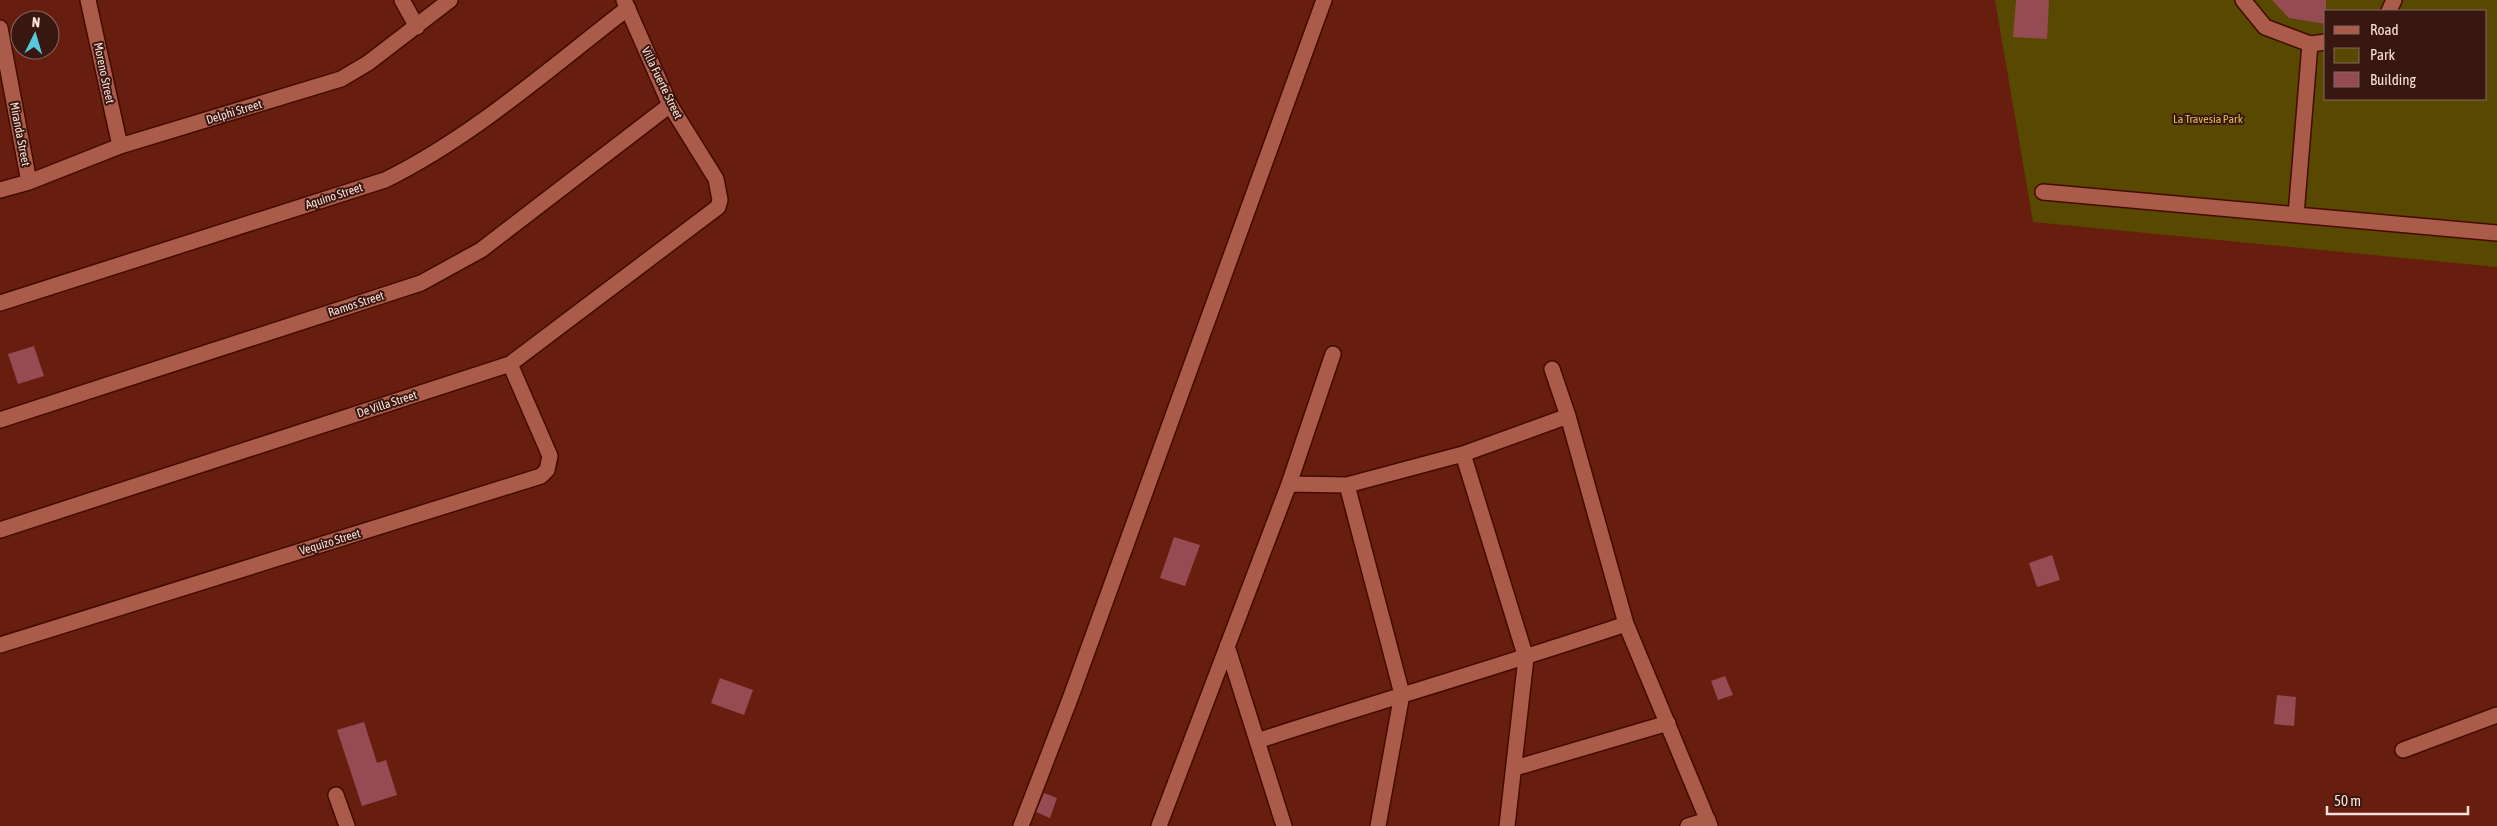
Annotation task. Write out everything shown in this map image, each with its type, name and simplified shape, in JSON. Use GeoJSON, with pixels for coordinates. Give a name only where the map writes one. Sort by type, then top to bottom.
{"type":"FeatureCollection","features":[{"type":"Feature","properties":{"kind":"street","name":"Moreno Street"},"geometry":{"type":"LineString","coordinates":[[88,0],[120,146]]}},
{"type":"Feature","properties":{"kind":"street"},"geometry":{"type":"LineString","coordinates":[[402,0],[417,27]]}},
{"type":"Feature","properties":{"kind":"street","name":"Delphi Street"},"geometry":{"type":"LineString","coordinates":[[0,190],[29,182],[120,146],[341,79],[368,63],[450,0]]}},
{"type":"Feature","properties":{"kind":"street"},"geometry":{"type":"LineString","coordinates":[[1021,826],[1077,680],[1324,0]]}},
{"type":"Feature","properties":{"kind":"street"},"geometry":{"type":"LineString","coordinates":[[2244,0],[2265,27],[2310,44],[2324,42]]}},
{"type":"Feature","properties":{"kind":"street","name":"Villa Fuerte Street"},"geometry":{"type":"LineString","coordinates":[[626,4],[670,105],[716,179],[719,190]]}},
{"type":"Feature","properties":{"kind":"street","name":"Aquino Street"},"geometry":{"type":"LineString","coordinates":[[0,303],[385,180],[425,160],[458,138],[626,4]]}},
{"type":"Feature","properties":{"kind":"street","name":"Miranda Street"},"geometry":{"type":"LineString","coordinates":[[0,28],[29,182]]}},
{"type":"Feature","properties":{"kind":"street"},"geometry":{"type":"LineString","coordinates":[[2296,215],[2310,44]]}},
{"type":"Feature","properties":{"kind":"street","name":"Ramos Street"},"geometry":{"type":"LineString","coordinates":[[0,420],[420,283],[481,250],[670,105]]}},
{"type":"Feature","properties":{"kind":"street","name":"De Villa Street"},"geometry":{"type":"LineString","coordinates":[[0,530],[510,364],[718,206],[720,200],[719,190]]}},
{"type":"Feature","properties":{"kind":"street"},"geometry":{"type":"LineString","coordinates":[[2043,192],[2497,233]]}},
{"type":"Feature","properties":{"kind":"street"},"geometry":{"type":"LineString","coordinates":[[1159,826],[1289,484],[1333,354]]}},
{"type":"Feature","properties":{"kind":"street","name":"Vequizo Street"},"geometry":{"type":"LineString","coordinates":[[0,645],[541,476],[547,470],[550,456],[510,364]]}},
{"type":"Feature","properties":{"kind":"street"},"geometry":{"type":"LineString","coordinates":[[1552,369],[1568,416],[1626,624],[1709,823],[1688,826]]}},
{"type":"Feature","properties":{"kind":"street"},"geometry":{"type":"LineString","coordinates":[[1289,484],[1346,485],[1463,454],[1568,416]]}},
{"type":"Feature","properties":{"kind":"street"},"geometry":{"type":"LineString","coordinates":[[1463,454],[1526,658],[1507,826]]}},
{"type":"Feature","properties":{"kind":"street"},"geometry":{"type":"LineString","coordinates":[[1346,485],[1402,694],[1378,826]]}},
{"type":"Feature","properties":{"kind":"street"},"geometry":{"type":"LineString","coordinates":[[1258,740],[1402,694],[1526,658],[1626,624]]}},
{"type":"Feature","properties":{"kind":"street"},"geometry":{"type":"LineString","coordinates":[[1227,646],[1284,826]]}},
{"type":"Feature","properties":{"kind":"street"},"geometry":{"type":"LineString","coordinates":[[2403,750],[2497,715]]}},
{"type":"Feature","properties":{"kind":"street"},"geometry":{"type":"LineString","coordinates":[[1515,768],[1668,724]]}},
{"type":"Feature","properties":{"kind":"street"},"geometry":{"type":"LineString","coordinates":[[336,795],[347,826]]}},
{"type":"Feature","properties":{"kind":"green space","name":"La Travesia Park"},"geometry":{"type":"Polygon","coordinates":[[[1995,0],[2497,0],[2497,267],[2033,222],[1995,0]]]}},
{"type":"Feature","properties":{"kind":"building"},"geometry":{"type":"Polygon","coordinates":[[[2016,0],[2049,0],[2047,39],[2013,37],[2016,0]]]}},
{"type":"Feature","properties":{"kind":"building"},"geometry":{"type":"Polygon","coordinates":[[[2272,0],[2326,0],[2324,24],[2289,18],[2272,0]]]}},
{"type":"Feature","properties":{"kind":"building"},"geometry":{"type":"Polygon","coordinates":[[[34,346],[44,376],[18,384],[8,354],[34,346]]]}},
{"type":"Feature","properties":{"kind":"building"},"geometry":{"type":"Polygon","coordinates":[[[1174,537],[1200,545],[1185,586],[1160,578],[1174,537]]]}},
{"type":"Feature","properties":{"kind":"building"},"geometry":{"type":"Polygon","coordinates":[[[2052,555],[2060,580],[2037,587],[2029,563],[2052,555]]]}},
{"type":"Feature","properties":{"kind":"building"},"geometry":{"type":"Polygon","coordinates":[[[1725,676],[1733,695],[1718,700],[1711,681],[1725,676]]]}},
{"type":"Feature","properties":{"kind":"building"},"geometry":{"type":"Polygon","coordinates":[[[720,678],[753,690],[744,715],[711,703],[720,678]]]}},
{"type":"Feature","properties":{"kind":"building"},"geometry":{"type":"Polygon","coordinates":[[[2277,695],[2296,697],[2294,726],[2274,724],[2277,695]]]}},
{"type":"Feature","properties":{"kind":"building"},"geometry":{"type":"Polygon","coordinates":[[[364,722],[377,763],[386,760],[397,795],[362,806],[337,730],[364,722]]]}},
{"type":"Feature","properties":{"kind":"building"},"geometry":{"type":"Polygon","coordinates":[[[1044,793],[1057,798],[1050,818],[1036,812],[1044,793]]]}}]}
